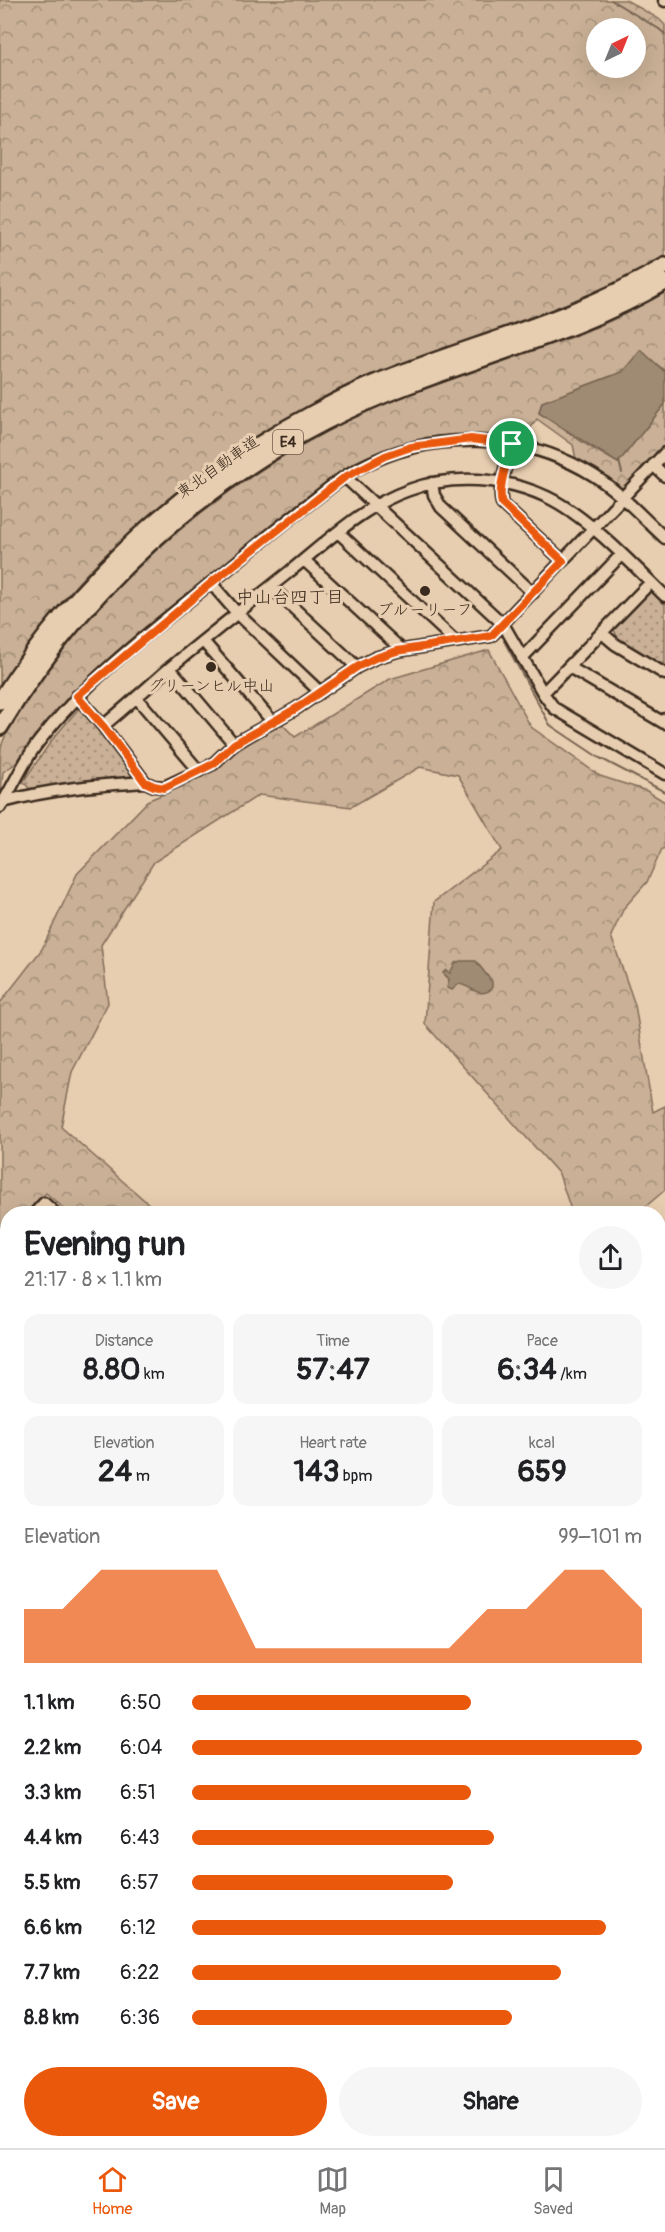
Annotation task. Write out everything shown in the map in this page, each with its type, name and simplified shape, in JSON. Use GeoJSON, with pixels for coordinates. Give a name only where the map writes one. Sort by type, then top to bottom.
{"type":"FeatureCollection","features":[{"type":"Feature","properties":{"kind":"highway","name":"東北自動車道"},"geometry":{"type":"LineString","coordinates":[[0,701],[41,642],[108,566],[158,517],[260,443],[342,398],[385,379],[565,316],[623,290],[665,266]]}},
{"type":"Feature","properties":{"kind":"highway","name":"東北自動車道"},"geometry":{"type":"LineString","coordinates":[[0,727],[51,650],[105,586],[166,527],[264,456],[344,412],[408,385],[583,322],[665,282]]}},
{"type":"Feature","properties":{"kind":"street"},"geometry":{"type":"LineString","coordinates":[[2,804],[36,746],[77,696],[211,583],[345,477],[385,456],[411,447],[471,439],[512,444],[550,454],[595,476],[665,538]]}},
{"type":"Feature","properties":{"kind":"street"},"geometry":{"type":"LineString","coordinates":[[512,444],[503,484],[502,504],[563,561]]}},
{"type":"Feature","properties":{"kind":"street"},"geometry":{"type":"LineString","coordinates":[[77,696],[145,782],[164,788],[213,764],[234,744],[297,708],[357,667],[375,658],[402,650],[454,640],[491,636],[665,453]]}},
{"type":"Feature","properties":{"kind":"street"},"geometry":{"type":"LineString","coordinates":[[653,465],[665,476]]}},
{"type":"Feature","properties":{"kind":"street"},"geometry":{"type":"LineString","coordinates":[[345,477],[503,624],[554,708],[665,774]]}},
{"type":"Feature","properties":{"kind":"street"},"geometry":{"type":"LineString","coordinates":[[103,726],[170,668],[338,532],[374,506],[409,489],[432,483],[468,479],[503,484],[547,497],[574,513],[665,596]]}},
{"type":"Feature","properties":{"kind":"street"},"geometry":{"type":"LineString","coordinates":[[432,483],[434,495],[441,507],[533,593]]}},
{"type":"Feature","properties":{"kind":"street"},"geometry":{"type":"LineString","coordinates":[[338,532],[454,640]]}},
{"type":"Feature","properties":{"kind":"street"},"geometry":{"type":"LineString","coordinates":[[522,658],[621,555]]}},
{"type":"Feature","properties":{"kind":"street"},"geometry":{"type":"LineString","coordinates":[[304,560],[402,650]]}},
{"type":"Feature","properties":{"kind":"street"},"geometry":{"type":"LineString","coordinates":[[543,693],[651,582]]}},
{"type":"Feature","properties":{"kind":"street"},"geometry":{"type":"LineString","coordinates":[[211,583],[237,613],[320,692]]}},
{"type":"Feature","properties":{"kind":"street"},"geometry":{"type":"LineString","coordinates":[[271,587],[357,667]]}},
{"type":"Feature","properties":{"kind":"street"},"geometry":{"type":"LineString","coordinates":[[602,633],[615,644],[665,674]]}},
{"type":"Feature","properties":{"kind":"street"},"geometry":{"type":"LineString","coordinates":[[203,641],[272,722]]}},
{"type":"Feature","properties":{"kind":"street"},"geometry":{"type":"LineString","coordinates":[[570,667],[664,723],[665,719]]}},
{"type":"Feature","properties":{"kind":"street"},"geometry":{"type":"LineString","coordinates":[[170,668],[234,744]]}},
{"type":"Feature","properties":{"kind":"street"},"geometry":{"type":"LineString","coordinates":[[137,698],[199,771]]}},
{"type":"Feature","properties":{"kind":"street"},"geometry":{"type":"LineString","coordinates":[[2,804],[40,792],[145,782]]}},
{"type":"Feature","properties":{"kind":"green space"},"geometry":{"type":"Polygon","coordinates":[[[0,0],[626,0],[659,19],[665,25],[665,257],[617,283],[567,305],[376,374],[339,390],[269,428],[202,473],[104,556],[72,590],[34,638],[0,689],[0,0]]]}},
{"type":"Feature","properties":{"kind":"green space"},"geometry":{"type":"Polygon","coordinates":[[[665,291],[665,371],[641,351],[622,372],[542,402],[539,413],[618,463],[665,404],[665,445],[625,489],[617,489],[576,459],[573,445],[537,419],[522,440],[488,435],[438,436],[400,445],[342,473],[206,579],[71,693],[15,764],[3,772],[0,802],[1,747],[4,738],[40,682],[75,635],[114,591],[202,512],[300,446],[352,419],[412,391],[592,329],[665,291]]]}},
{"type":"Feature","properties":{"kind":"green space"},"geometry":{"type":"Polygon","coordinates":[[[655,590],[665,599],[665,668],[629,648],[614,630],[648,591],[655,590]]]}},
{"type":"Feature","properties":{"kind":"green space"},"geometry":{"type":"Polygon","coordinates":[[[489,650],[531,727],[600,776],[647,791],[665,802],[665,848],[662,849],[647,882],[624,908],[611,936],[635,1005],[653,1112],[665,1106],[665,1190],[646,1206],[570,1206],[559,1174],[425,1024],[434,902],[502,850],[458,775],[420,767],[351,807],[259,795],[154,862],[101,945],[108,1003],[72,1072],[61,1127],[151,1206],[61,1206],[46,1193],[34,1206],[0,1206],[0,1003],[42,949],[77,874],[149,800],[191,783],[280,722],[295,737],[390,679],[489,650]]]}},
{"type":"Feature","properties":{"kind":"green space"},"geometry":{"type":"Polygon","coordinates":[[[80,707],[137,777],[30,789],[23,782],[52,740],[80,707]]]}},
{"type":"Feature","properties":{"kind":"shaded area"},"geometry":{"type":"Polygon","coordinates":[[[641,350],[665,372],[665,404],[618,463],[539,413],[542,402],[622,372],[641,350]]]}},
{"type":"Feature","properties":{"kind":"shaded area"},"geometry":{"type":"Polygon","coordinates":[[[476,961],[492,982],[492,989],[483,993],[459,984],[452,990],[447,988],[449,979],[443,973],[446,970],[450,973],[455,963],[476,961]]]}},
{"type":"Feature","properties":{"kind":"waterway"},"geometry":{"type":"LineString","coordinates":[[611,0],[665,34]]}},
{"type":"Feature","properties":{"kind":"waterway"},"geometry":{"type":"LineString","coordinates":[[619,461],[622,473]]}},
{"type":"Feature","properties":{"kind":"waterway"},"geometry":{"type":"LineString","coordinates":[[601,512],[608,503]]}},
{"type":"Feature","properties":{"kind":"waterway"},"geometry":{"type":"LineString","coordinates":[[504,641],[550,725],[598,757],[665,792]]}},
{"type":"Feature","properties":{"kind":"place","name":"ブルーリーフ"},"geometry":{"type":"Point","coordinates":[425,591]}},
{"type":"Feature","properties":{"kind":"place","name":"グリーンヒル中山"},"geometry":{"type":"Point","coordinates":[211,667]}},
{"type":"Feature","properties":{"kind":"district","name":"中山台四丁目"},"geometry":{"type":"Point","coordinates":[290,597]}},
{"type":"Feature","properties":{"kind":"route"},"geometry":{"type":"LineString","coordinates":[[471,439],[512,444],[503,484],[502,504],[563,561],[491,636],[454,640],[397,651],[375,658],[357,667],[297,708],[234,744],[213,764],[164,788],[145,782],[77,696],[211,583],[308,505],[359,468],[411,447],[442,442],[471,439]]}}]}
